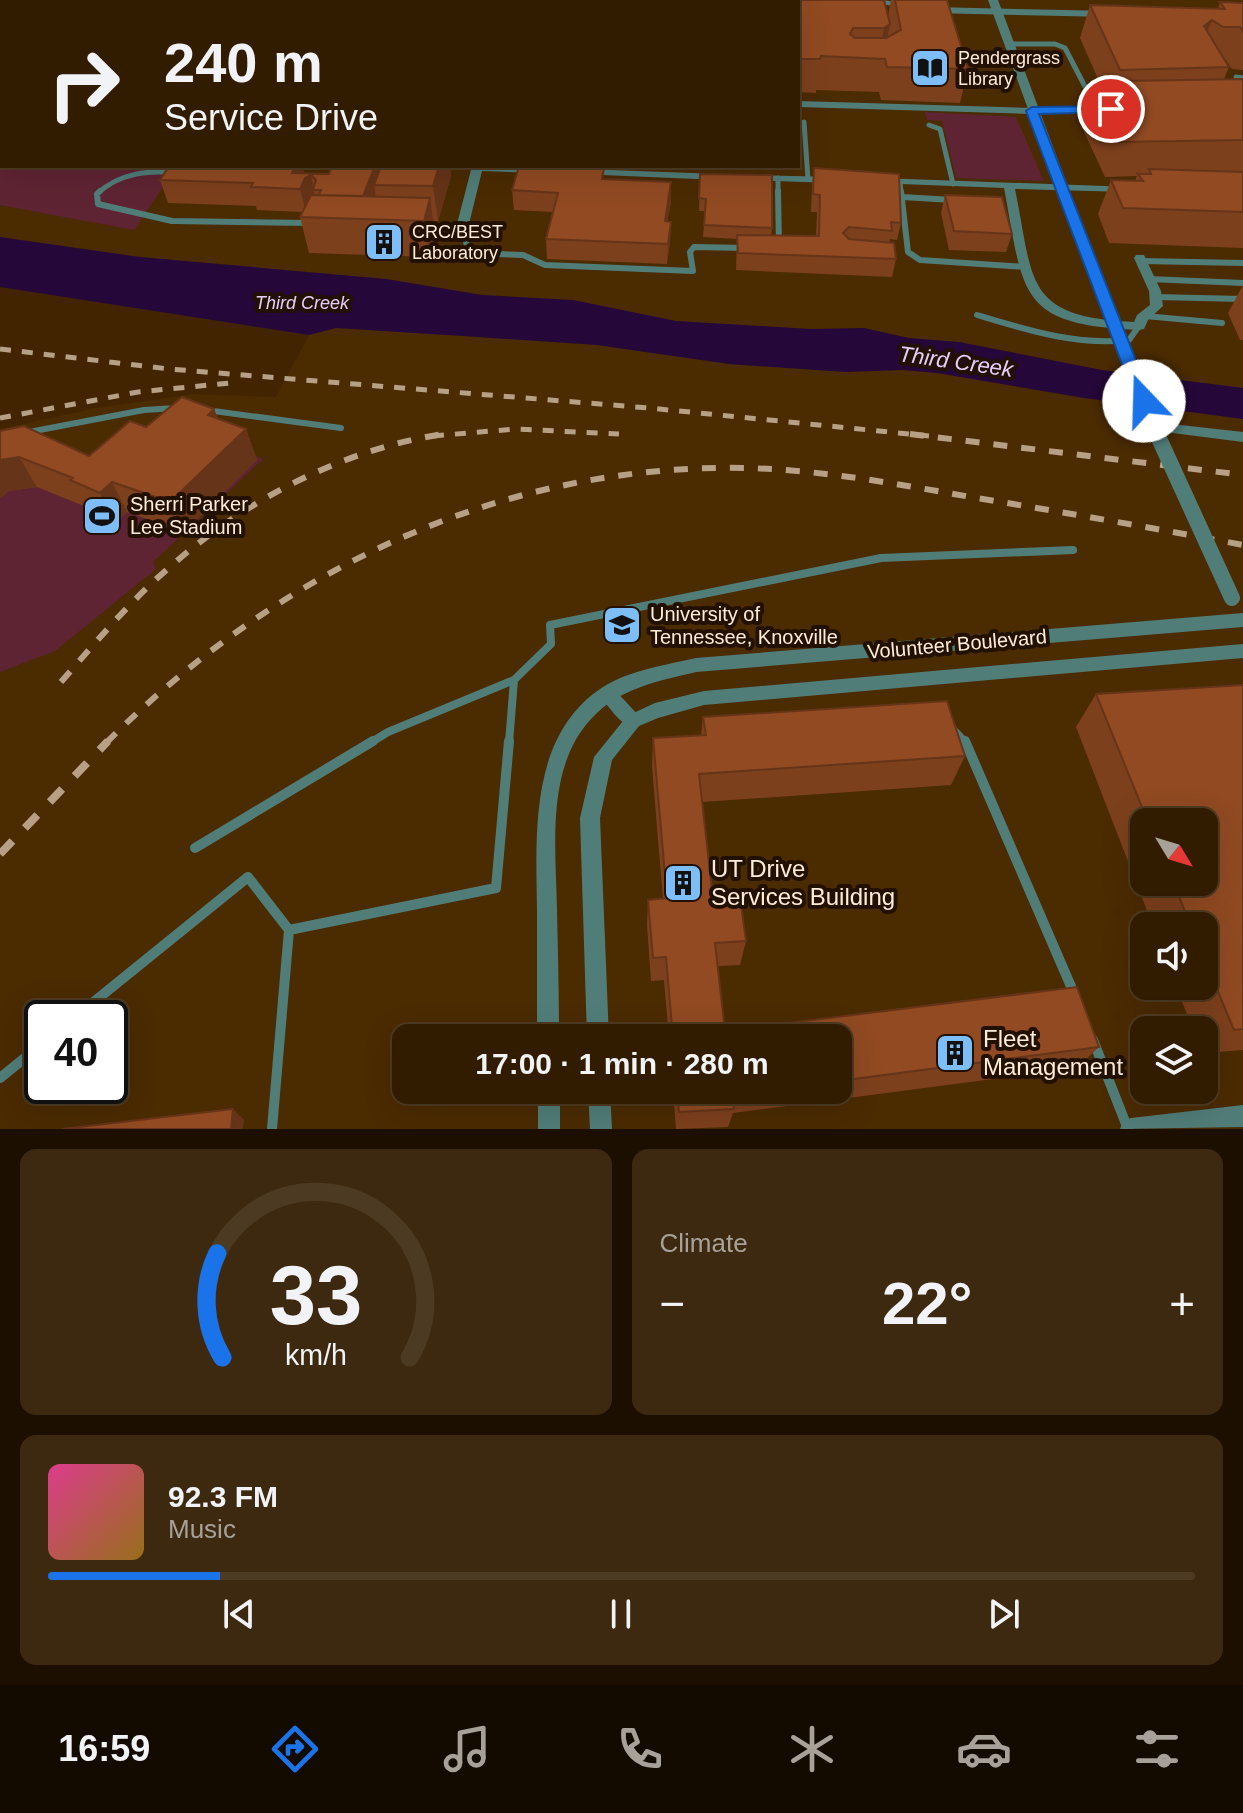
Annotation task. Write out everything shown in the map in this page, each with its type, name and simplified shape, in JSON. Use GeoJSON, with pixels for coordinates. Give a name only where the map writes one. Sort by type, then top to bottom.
{"type":"FeatureCollection","features":[{"type":"Feature","properties":{"kind":"street"},"geometry":{"type":"LineString","coordinates":[[864,0],[924,9],[995,6],[1123,14]]}},
{"type":"Feature","properties":{"kind":"street"},"geometry":{"type":"LineString","coordinates":[[995,6],[1032,111],[1154,427],[1243,621]]}},
{"type":"Feature","properties":{"kind":"street"},"geometry":{"type":"LineString","coordinates":[[800,104],[1032,111],[1111,109]]}},
{"type":"Feature","properties":{"kind":"street"},"geometry":{"type":"LineString","coordinates":[[464,226],[478,168]]}},
{"type":"Feature","properties":{"kind":"street"},"geometry":{"type":"LineString","coordinates":[[497,168],[554,171]]}},
{"type":"Feature","properties":{"kind":"street"},"geometry":{"type":"LineString","coordinates":[[569,171],[646,170],[839,180]]}},
{"type":"Feature","properties":{"kind":"street"},"geometry":{"type":"LineString","coordinates":[[870,181],[1148,190]]}},
{"type":"Feature","properties":{"kind":"street"},"geometry":{"type":"LineString","coordinates":[[1009,185],[1036,294],[1054,310],[1070,316],[1142,321],[1157,306],[1140,260]]}},
{"type":"Feature","properties":{"kind":"street"},"geometry":{"type":"LineString","coordinates":[[1154,427],[1243,437]]}},
{"type":"Feature","properties":{"kind":"street","name":"Volunteer Boulevard"},"geometry":{"type":"LineString","coordinates":[[548,1024],[545,816],[565,744],[582,718],[608,694],[639,680],[696,665],[1243,621]]}},
{"type":"Feature","properties":{"kind":"street","name":"Volunteer Boulevard"},"geometry":{"type":"LineString","coordinates":[[597,1024],[590,818],[603,757],[633,721],[655,711],[704,698],[1243,651]]}},
{"type":"Feature","properties":{"kind":"street"},"geometry":{"type":"LineString","coordinates":[[608,694],[633,721]]}},
{"type":"Feature","properties":{"kind":"street"},"geometry":{"type":"LineString","coordinates":[[549,1104],[549,1129]]}},
{"type":"Feature","properties":{"kind":"street"},"geometry":{"type":"LineString","coordinates":[[600,1104],[601,1129]]}},
{"type":"Feature","properties":{"kind":"street"},"geometry":{"type":"LineString","coordinates":[[1129,1129],[1243,1116]]}},
{"type":"Feature","properties":{"kind":"lane"},"geometry":{"type":"LineString","coordinates":[[878,1],[881,16]]}},
{"type":"Feature","properties":{"kind":"lane"},"geometry":{"type":"LineString","coordinates":[[1008,44],[1055,44],[1065,48],[1097,110]]}},
{"type":"Feature","properties":{"kind":"lane"},"geometry":{"type":"LineString","coordinates":[[804,122],[808,179]]}},
{"type":"Feature","properties":{"kind":"lane"},"geometry":{"type":"LineString","coordinates":[[929,125],[940,129],[953,184]]}},
{"type":"Feature","properties":{"kind":"lane"},"geometry":{"type":"LineString","coordinates":[[182,172],[151,171],[128,175],[107,184],[97,194],[98,204],[172,221],[321,224]]}},
{"type":"Feature","properties":{"kind":"lane"},"geometry":{"type":"LineString","coordinates":[[772,248],[780,246],[781,241],[778,178]]}},
{"type":"Feature","properties":{"kind":"lane"},"geometry":{"type":"LineString","coordinates":[[900,182],[908,252],[913,257]]}},
{"type":"Feature","properties":{"kind":"lane"},"geometry":{"type":"LineString","coordinates":[[902,197],[965,201]]}},
{"type":"Feature","properties":{"kind":"lane"},"geometry":{"type":"LineString","coordinates":[[997,202],[1013,203]]}},
{"type":"Feature","properties":{"kind":"lane"},"geometry":{"type":"LineString","coordinates":[[308,223],[312,214]]}},
{"type":"Feature","properties":{"kind":"lane"},"geometry":{"type":"LineString","coordinates":[[415,227],[464,226],[468,253],[523,255],[545,265],[693,271],[690,252],[694,247],[756,248]]}},
{"type":"Feature","properties":{"kind":"lane"},"geometry":{"type":"LineString","coordinates":[[897,256],[1027,267]]}},
{"type":"Feature","properties":{"kind":"lane"},"geometry":{"type":"LineString","coordinates":[[1140,260],[1243,263]]}},
{"type":"Feature","properties":{"kind":"lane"},"geometry":{"type":"LineString","coordinates":[[1149,279],[1243,283]]}},
{"type":"Feature","properties":{"kind":"lane"},"geometry":{"type":"LineString","coordinates":[[1155,297],[1243,299]]}},
{"type":"Feature","properties":{"kind":"lane"},"geometry":{"type":"LineString","coordinates":[[977,315],[1036,332],[1114,343],[1129,340],[1142,321],[1222,323]]}},
{"type":"Feature","properties":{"kind":"lane"},"geometry":{"type":"LineString","coordinates":[[13,435],[144,410],[187,407]]}},
{"type":"Feature","properties":{"kind":"lane"},"geometry":{"type":"LineString","coordinates":[[203,409],[341,428]]}},
{"type":"Feature","properties":{"kind":"lane"},"geometry":{"type":"LineString","coordinates":[[195,848],[388,732],[514,680],[551,644],[550,625],[881,558],[1073,550]]}},
{"type":"Feature","properties":{"kind":"lane"},"geometry":{"type":"LineString","coordinates":[[289,930],[496,888],[514,680]]}},
{"type":"Feature","properties":{"kind":"lane"},"geometry":{"type":"LineString","coordinates":[[930,717],[952,724],[965,740],[1080,1008]]}},
{"type":"Feature","properties":{"kind":"lane"},"geometry":{"type":"LineString","coordinates":[[96,1000],[248,877],[289,930],[272,1129]]}},
{"type":"Feature","properties":{"kind":"lane"},"geometry":{"type":"LineString","coordinates":[[1091,1035],[1129,1129]]}},
{"type":"Feature","properties":{"kind":"lane"},"geometry":{"type":"LineString","coordinates":[[0,1078],[24,1059]]}},
{"type":"Feature","properties":{"kind":"shaded area","name":"University of Tennessee, Knoxville"},"geometry":{"type":"Polygon","coordinates":[[[800,0],[1243,0],[1243,1129],[0,1129],[0,429],[96,408],[194,394],[276,397],[309,335],[0,287],[0,168],[800,168],[800,0]]]}},
{"type":"Feature","properties":{"kind":"shaded area"},"geometry":{"type":"Polygon","coordinates":[[[925,112],[1016,117],[1044,181],[956,178],[942,121],[927,120],[925,112]]]}},
{"type":"Feature","properties":{"kind":"shaded area"},"geometry":{"type":"Polygon","coordinates":[[[0,168],[181,168],[175,169],[134,230],[0,205],[0,168]]]}},
{"type":"Feature","properties":{"kind":"shaded area","name":"Sherri Parker Lee Stadium"},"geometry":{"type":"Polygon","coordinates":[[[191,428],[263,459],[153,562],[156,569],[55,651],[0,672],[0,453],[116,469],[191,428]]]}},
{"type":"Feature","properties":{"kind":"water","name":"Third Creek"},"geometry":{"type":"Polygon","coordinates":[[[0,237],[140,257],[386,279],[482,295],[573,300],[676,321],[811,329],[864,328],[909,338],[959,342],[1102,370],[1243,388],[1243,419],[1084,398],[937,373],[903,370],[846,372],[729,364],[597,345],[336,328],[309,335],[0,287],[0,237]]]}},
{"type":"Feature","properties":{"kind":"building"},"geometry":{"type":"Polygon","coordinates":[[[800,0],[884,0],[890,24],[884,28],[853,28],[850,34],[855,38],[886,38],[901,30],[895,0],[947,0],[968,69],[887,67],[885,59],[821,56],[820,59],[800,59],[800,0]]]}},
{"type":"Feature","properties":{"kind":"building"},"geometry":{"type":"Polygon","coordinates":[[[1220,2],[1243,3],[1243,31],[1240,27],[1223,27],[1212,20],[1204,26],[1229,67],[1120,70],[1090,5],[1225,9],[1220,2]]]}},
{"type":"Feature","properties":{"kind":"building"},"geometry":{"type":"Polygon","coordinates":[[[1243,79],[1243,140],[1118,142],[1091,87],[1130,90],[1126,81],[1243,79]]]}},
{"type":"Feature","properties":{"kind":"building"},"geometry":{"type":"Polygon","coordinates":[[[168,168],[294,168],[292,173],[329,174],[331,168],[374,168],[363,196],[319,195],[321,190],[313,190],[316,180],[311,175],[305,178],[300,189],[251,187],[253,183],[160,180],[168,168]]]}},
{"type":"Feature","properties":{"kind":"building"},"geometry":{"type":"Polygon","coordinates":[[[380,168],[438,168],[433,186],[374,185],[380,168]]]}},
{"type":"Feature","properties":{"kind":"building"},"geometry":{"type":"Polygon","coordinates":[[[518,168],[604,168],[602,179],[671,182],[665,221],[671,222],[668,244],[546,239],[558,193],[512,190],[518,168]]]}},
{"type":"Feature","properties":{"kind":"building"},"geometry":{"type":"Polygon","coordinates":[[[814,168],[899,174],[901,223],[891,222],[892,231],[849,227],[843,233],[849,239],[894,243],[896,259],[738,253],[737,235],[819,236],[820,195],[813,194],[814,168]]]}},
{"type":"Feature","properties":{"kind":"building"},"geometry":{"type":"Polygon","coordinates":[[[1149,169],[1243,172],[1243,212],[1123,208],[1111,180],[1143,181],[1138,174],[1151,174],[1149,169]]]}},
{"type":"Feature","properties":{"kind":"building"},"geometry":{"type":"Polygon","coordinates":[[[700,174],[772,175],[772,228],[704,225],[706,199],[699,198],[700,174]]]}},
{"type":"Feature","properties":{"kind":"building"},"geometry":{"type":"Polygon","coordinates":[[[311,195],[430,198],[424,221],[300,217],[311,195]]]}},
{"type":"Feature","properties":{"kind":"building"},"geometry":{"type":"Polygon","coordinates":[[[945,195],[1002,197],[1012,234],[954,231],[945,195]]]}},
{"type":"Feature","properties":{"kind":"building"},"geometry":{"type":"Polygon","coordinates":[[[182,397],[214,409],[208,415],[246,429],[170,502],[112,482],[100,493],[70,480],[73,478],[19,457],[0,460],[0,431],[24,426],[89,456],[130,421],[146,427],[182,397]]]}},
{"type":"Feature","properties":{"kind":"building"},"geometry":{"type":"Polygon","coordinates":[[[1243,685],[1243,1029],[1234,1030],[1218,992],[1218,912],[1185,912],[1179,896],[1218,896],[1218,808],[1142,808],[1096,694],[1243,685]]]}},
{"type":"Feature","properties":{"kind":"building"},"geometry":{"type":"Polygon","coordinates":[[[947,701],[965,756],[699,774],[713,899],[740,897],[746,941],[715,943],[724,1024],[672,1024],[666,957],[653,958],[648,900],[667,898],[653,738],[706,735],[703,717],[947,701]]]}},
{"type":"Feature","properties":{"kind":"building"},"geometry":{"type":"Polygon","coordinates":[[[1077,987],[1099,1047],[852,1079],[852,1024],[781,1024],[1077,987]]]}},
{"type":"Feature","properties":{"kind":"building"},"geometry":{"type":"Polygon","coordinates":[[[678,1104],[733,1104],[734,1109],[679,1112],[678,1104]]]}},
{"type":"Feature","properties":{"kind":"building"},"geometry":{"type":"Polygon","coordinates":[[[233,1109],[231,1129],[62,1129],[233,1109]]]}},
{"type":"Feature","properties":{"kind":"railway"},"geometry":{"type":"LineString","coordinates":[[0,349],[169,369],[649,408],[914,435]]}},
{"type":"Feature","properties":{"kind":"railway"},"geometry":{"type":"LineString","coordinates":[[0,418],[138,392],[230,383]]}},
{"type":"Feature","properties":{"kind":"railway"},"geometry":{"type":"LineString","coordinates":[[434,436],[515,429],[619,434]]}},
{"type":"Feature","properties":{"kind":"railway"},"geometry":{"type":"LineString","coordinates":[[434,436],[444,434]]}},
{"type":"Feature","properties":{"kind":"railway"},"geometry":{"type":"LineString","coordinates":[[910,434],[914,435]]}},
{"type":"Feature","properties":{"kind":"railway"},"geometry":{"type":"LineString","coordinates":[[914,435],[929,436]]}},
{"type":"Feature","properties":{"kind":"railway"},"geometry":{"type":"LineString","coordinates":[[914,435],[1243,475]]}},
{"type":"Feature","properties":{"kind":"railway"},"geometry":{"type":"LineString","coordinates":[[61,682],[156,579],[232,519],[298,480],[334,465],[407,441],[434,436]]}},
{"type":"Feature","properties":{"kind":"railway"},"geometry":{"type":"LineString","coordinates":[[107,742],[173,682],[244,627],[319,579],[398,539],[481,507],[567,485],[656,471],[747,468],[803,472],[915,487],[1243,545]]}},
{"type":"Feature","properties":{"kind":"railway"},"geometry":{"type":"LineString","coordinates":[[0,854],[107,742]]}},
{"type":"Feature","properties":{"kind":"place","name":"Pendergrass Library"},"geometry":{"type":"Point","coordinates":[930,68]}},
{"type":"Feature","properties":{"kind":"place","name":"CRC/BEST Laboratory"},"geometry":{"type":"Point","coordinates":[384,242]}},
{"type":"Feature","properties":{"kind":"place","name":"Sherri Parker Lee Stadium"},"geometry":{"type":"Point","coordinates":[102,516]}},
{"type":"Feature","properties":{"kind":"place","name":"University of Tennessee, Knoxville"},"geometry":{"type":"Point","coordinates":[622,625]}},
{"type":"Feature","properties":{"kind":"place","name":"UT Drive Services Building"},"geometry":{"type":"Point","coordinates":[683,883]}},
{"type":"Feature","properties":{"kind":"place","name":"Fleet Management"},"geometry":{"type":"Point","coordinates":[955,1053]}},
{"type":"Feature","properties":{"kind":"route"},"geometry":{"type":"LineString","coordinates":[[1111,109],[1032,111],[1144,401]]}}]}
